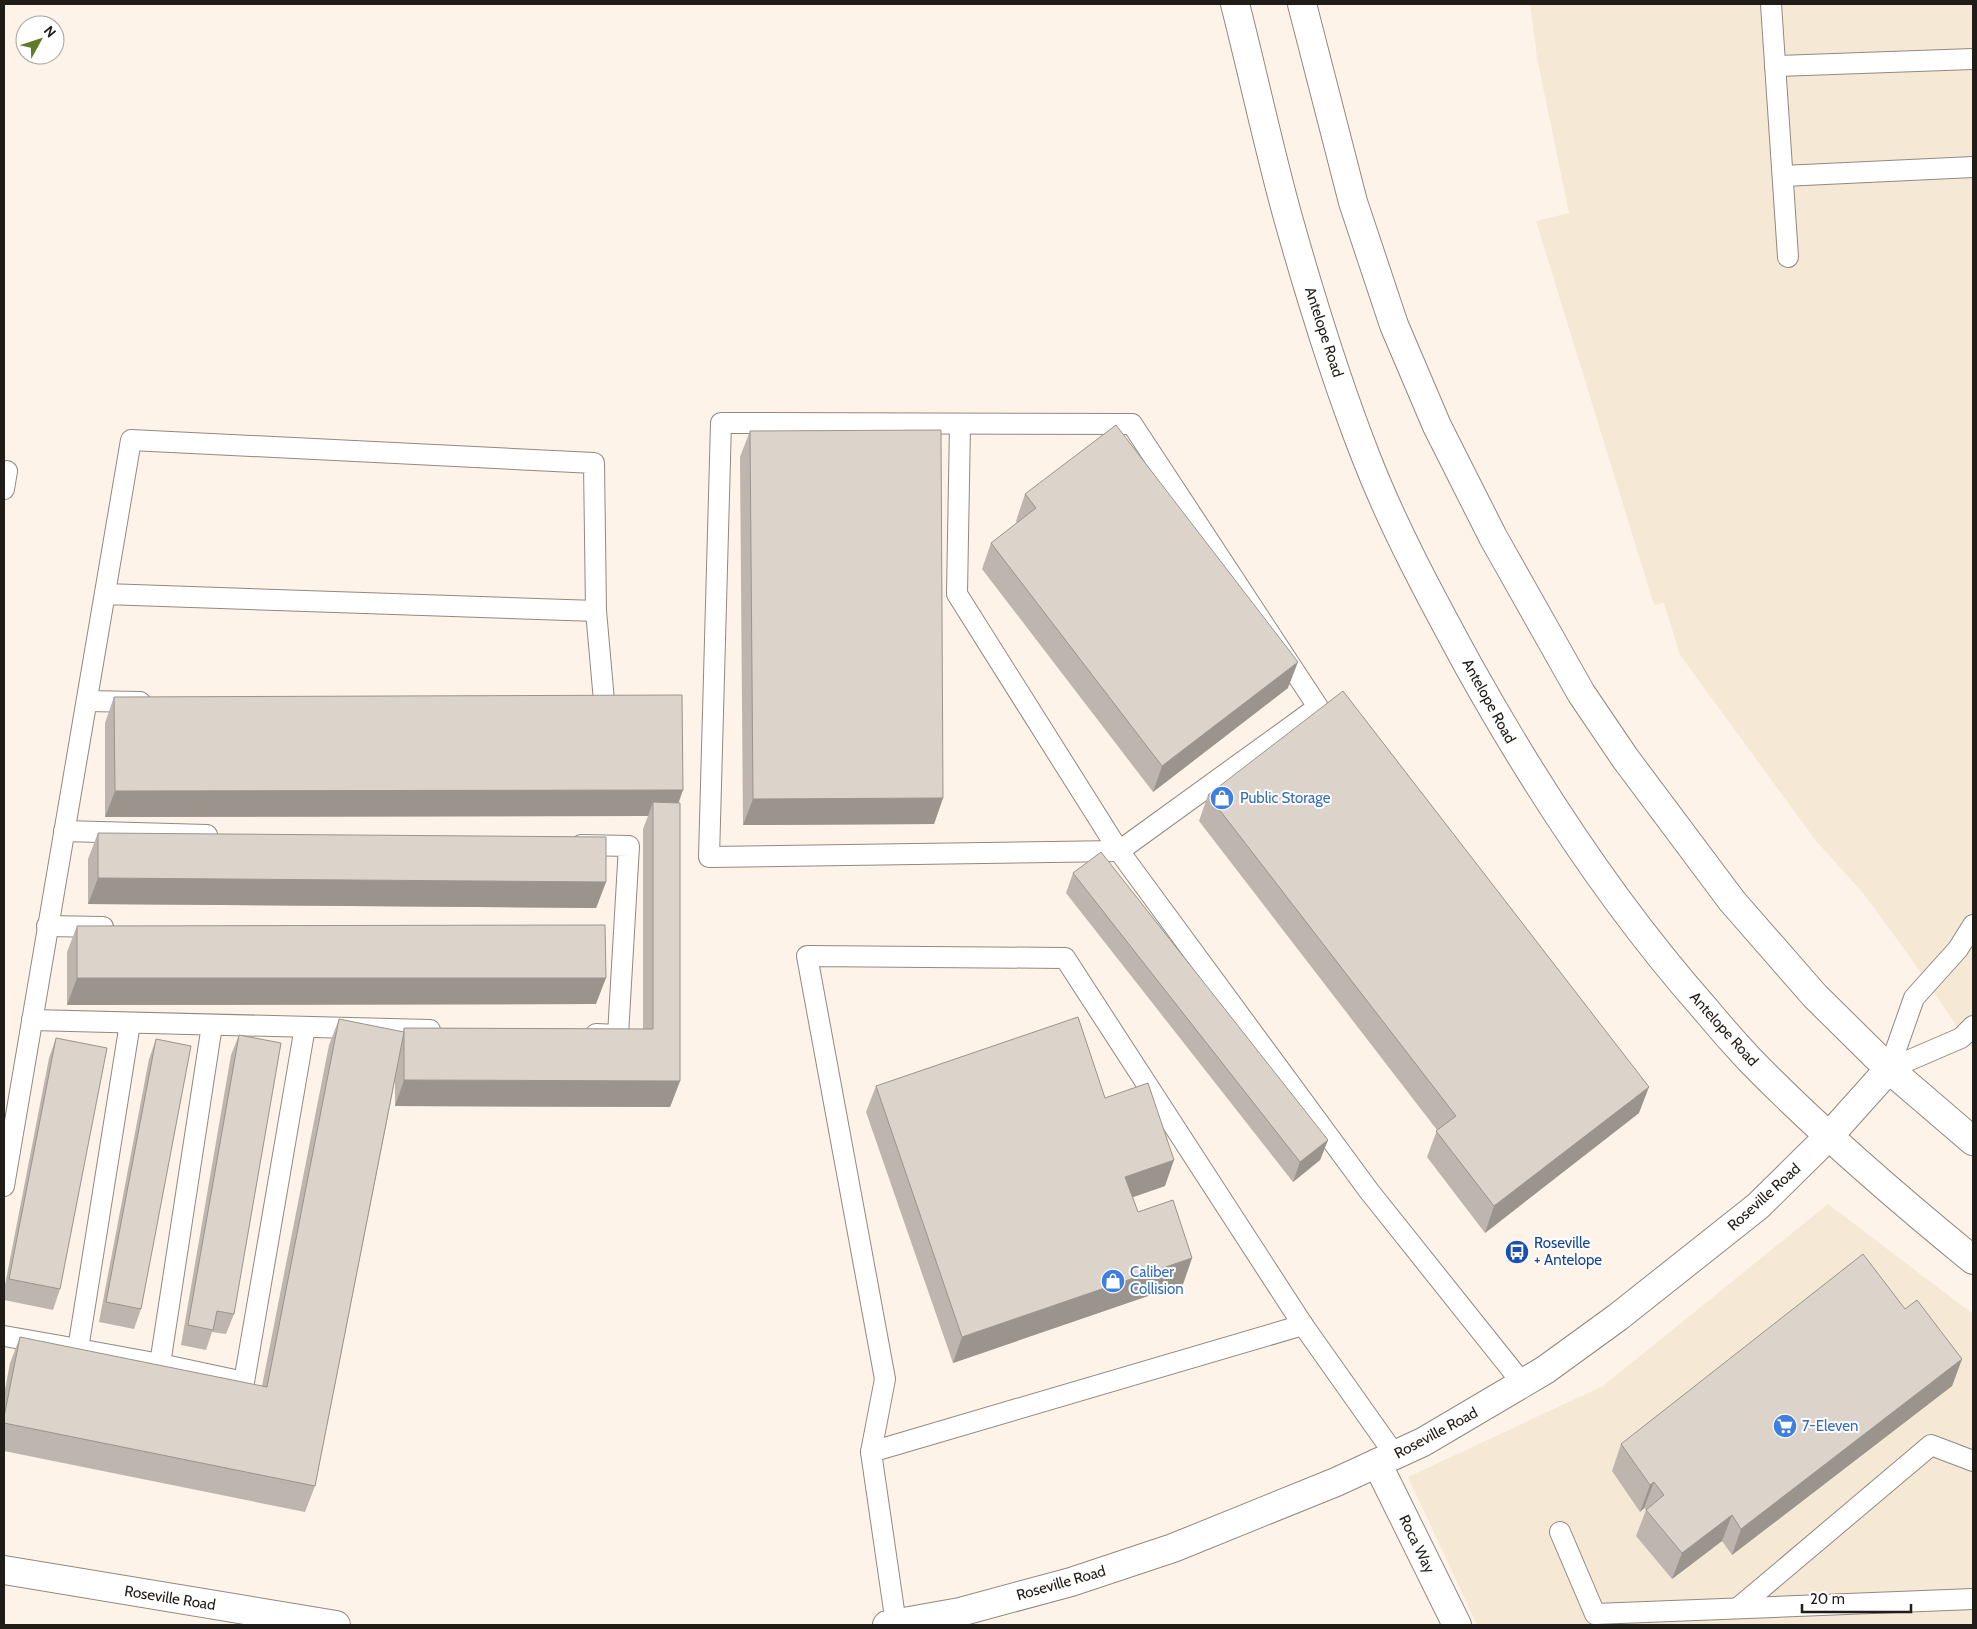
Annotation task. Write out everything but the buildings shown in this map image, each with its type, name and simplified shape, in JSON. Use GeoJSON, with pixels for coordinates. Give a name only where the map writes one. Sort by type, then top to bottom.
{"type":"FeatureCollection","features":[{"type":"Feature","properties":{"kind":"main road","name":"Antelope Road"},"geometry":{"type":"LineString","coordinates":[[1236,8],[1287,214],[1328,352],[1378,485],[1402,540],[1508,737],[1558,815],[1668,968],[1748,1059],[1900,1200],[1973,1260]]}},
{"type":"Feature","properties":{"kind":"main road"},"geometry":{"type":"LineString","coordinates":[[1303,10],[1353,202],[1394,325],[1437,426],[1493,537],[1581,693],[1655,798],[1738,908],[1815,996],[1889,1069],[1973,1141]]}},
{"type":"Feature","properties":{"kind":"main road","name":"Roseville Road"},"geometry":{"type":"LineString","coordinates":[[891,1624],[960,1612],[1098,1573],[1173,1548],[1423,1442],[1545,1370],[1618,1317],[1758,1206],[1829,1136],[1889,1069]]}},
{"type":"Feature","properties":{"kind":"main road","name":"Roca Way"},"geometry":{"type":"LineString","coordinates":[[1386,1459],[1457,1625]]}},
{"type":"Feature","properties":{"kind":"main road","name":"Roseville Road"},"geometry":{"type":"LineString","coordinates":[[4,1570],[336,1625]]}},
{"type":"Feature","properties":{"kind":"lane"},"geometry":{"type":"LineString","coordinates":[[1771,4],[1788,256]]}},
{"type":"Feature","properties":{"kind":"lane"},"geometry":{"type":"LineString","coordinates":[[1775,66],[1973,59]]}},
{"type":"Feature","properties":{"kind":"lane"},"geometry":{"type":"LineString","coordinates":[[1783,176],[1973,167]]}},
{"type":"Feature","properties":{"kind":"lane"},"geometry":{"type":"LineString","coordinates":[[721,423],[1132,424],[1318,707],[1119,851],[709,857],[721,423]]}},
{"type":"Feature","properties":{"kind":"lane"},"geometry":{"type":"LineString","coordinates":[[960,424],[958,594],[1119,851],[1369,1191],[1523,1384]]}},
{"type":"Feature","properties":{"kind":"lane"},"geometry":{"type":"LineString","coordinates":[[4,1186],[131,440],[594,463],[596,610],[613,713],[575,712]]}},
{"type":"Feature","properties":{"kind":"lane"},"geometry":{"type":"LineString","coordinates":[[104,594],[596,610]]}},
{"type":"Feature","properties":{"kind":"lane"},"geometry":{"type":"LineString","coordinates":[[87,701],[156,702]]}},
{"type":"Feature","properties":{"kind":"lane"},"geometry":{"type":"LineString","coordinates":[[64,831],[222,835]]}},
{"type":"Feature","properties":{"kind":"lane"},"geometry":{"type":"LineString","coordinates":[[559,844],[629,846],[618,1035],[579,1034]]}},
{"type":"Feature","properties":{"kind":"lane"},"geometry":{"type":"LineString","coordinates":[[1889,1069],[1914,998],[1958,949],[1973,925]]}},
{"type":"Feature","properties":{"kind":"lane"},"geometry":{"type":"LineString","coordinates":[[48,926],[117,927]]}},
{"type":"Feature","properties":{"kind":"lane"},"geometry":{"type":"LineString","coordinates":[[604,932],[624,932]]}},
{"type":"Feature","properties":{"kind":"lane"},"geometry":{"type":"LineString","coordinates":[[891,1624],[871,1452],[885,1380],[807,956],[1065,958],[1303,1326],[1386,1459]]}},
{"type":"Feature","properties":{"kind":"lane"},"geometry":{"type":"LineString","coordinates":[[32,1020],[452,1031]]}},
{"type":"Feature","properties":{"kind":"lane"},"geometry":{"type":"LineString","coordinates":[[78,1349],[130,1023]]}},
{"type":"Feature","properties":{"kind":"lane"},"geometry":{"type":"LineString","coordinates":[[160,1364],[212,1024]]}},
{"type":"Feature","properties":{"kind":"lane"},"geometry":{"type":"LineString","coordinates":[[1889,1069],[1961,1038],[1973,1026]]}},
{"type":"Feature","properties":{"kind":"lane"},"geometry":{"type":"LineString","coordinates":[[4,1336],[160,1364],[244,1382],[305,1027]]}},
{"type":"Feature","properties":{"kind":"lane"},"geometry":{"type":"LineString","coordinates":[[871,1452],[1303,1326]]}},
{"type":"Feature","properties":{"kind":"lane"},"geometry":{"type":"LineString","coordinates":[[1738,1608],[1931,1445],[1973,1462]]}},
{"type":"Feature","properties":{"kind":"lane"},"geometry":{"type":"LineString","coordinates":[[1560,1532],[1594,1620],[1738,1608],[1973,1599]]}},
{"type":"Feature","properties":{"kind":"shaded area"},"geometry":{"type":"Polygon","coordinates":[[[1530,4],[1973,4],[1973,1050],[1910,957],[1863,893],[1816,841],[1680,655],[1664,603],[1654,605],[1536,221],[1569,213],[1537,58],[1530,4]]]}},
{"type":"Feature","properties":{"kind":"shaded area"},"geometry":{"type":"Polygon","coordinates":[[[1828,1204],[1973,1314],[1973,1625],[1477,1625],[1408,1477],[1603,1386],[1828,1204]]]}},
{"type":"Feature","properties":{"kind":"place","name":"Public Storage"},"geometry":{"type":"Point","coordinates":[1222,798]}},
{"type":"Feature","properties":{"kind":"place","name":"Roseville + Antelope"},"geometry":{"type":"Point","coordinates":[1517,1252]}},
{"type":"Feature","properties":{"kind":"place","name":"Caliber Collision"},"geometry":{"type":"Point","coordinates":[1113,1281]}},
{"type":"Feature","properties":{"kind":"place","name":"7-Eleven"},"geometry":{"type":"Point","coordinates":[1785,1426]}}]}
